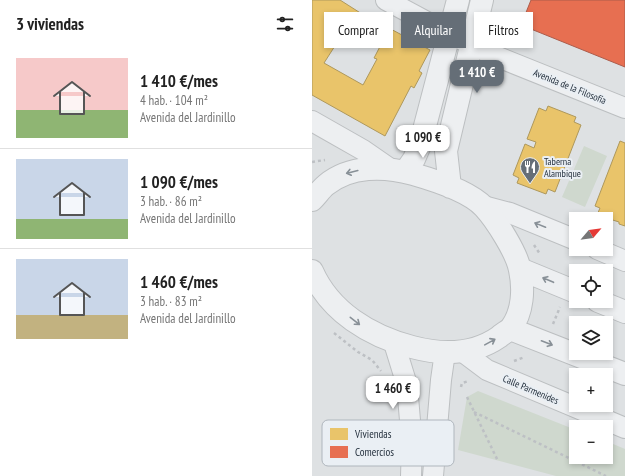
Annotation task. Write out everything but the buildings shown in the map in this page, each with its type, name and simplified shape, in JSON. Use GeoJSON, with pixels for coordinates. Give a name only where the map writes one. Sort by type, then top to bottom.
{"type":"FeatureCollection","features":[{"type":"Feature","properties":{"kind":"street","name":"Avenida de la Filosofía"},"geometry":{"type":"LineString","coordinates":[[386,0],[408,12]]}},
{"type":"Feature","properties":{"kind":"street"},"geometry":{"type":"LineString","coordinates":[[455,12],[458,0]]}},
{"type":"Feature","properties":{"kind":"street"},"geometry":{"type":"LineString","coordinates":[[450,187],[446,151],[482,0]]}},
{"type":"Feature","properties":{"kind":"street","name":"Avenida de la Filosofía"},"geometry":{"type":"LineString","coordinates":[[466,42],[493,55],[625,108]]}},
{"type":"Feature","properties":{"kind":"street"},"geometry":{"type":"LineString","coordinates":[[317,188],[344,174],[364,169],[397,170],[414,159],[420,145],[445,48]]}},
{"type":"Feature","properties":{"kind":"street"},"geometry":{"type":"LineString","coordinates":[[312,121],[397,170],[450,187],[465,194],[483,206],[517,216],[569,237]]}},
{"type":"Feature","properties":{"kind":"street"},"geometry":{"type":"LineString","coordinates":[[312,295],[332,304],[362,327],[394,343],[424,350],[454,352],[489,344],[510,329],[519,311],[522,293],[520,269],[501,229],[483,206]]}},
{"type":"Feature","properties":{"kind":"street"},"geometry":{"type":"LineString","coordinates":[[613,256],[625,261]]}},
{"type":"Feature","properties":{"kind":"street"},"geometry":{"type":"LineString","coordinates":[[520,269],[569,289]]}},
{"type":"Feature","properties":{"kind":"street"},"geometry":{"type":"LineString","coordinates":[[312,271],[332,304]]}},
{"type":"Feature","properties":{"kind":"street"},"geometry":{"type":"LineString","coordinates":[[613,307],[625,312]]}},
{"type":"Feature","properties":{"kind":"street"},"geometry":{"type":"LineString","coordinates":[[510,329],[547,342],[625,374]]}},
{"type":"Feature","properties":{"kind":"street"},"geometry":{"type":"LineString","coordinates":[[394,343],[407,384],[410,420]]}},
{"type":"Feature","properties":{"kind":"street"},"geometry":{"type":"LineString","coordinates":[[437,420],[441,380],[454,352]]}},
{"type":"Feature","properties":{"kind":"street","name":"Calle Parmenides"},"geometry":{"type":"LineString","coordinates":[[454,352],[487,370],[625,428]]}},
{"type":"Feature","properties":{"kind":"street"},"geometry":{"type":"LineString","coordinates":[[411,466],[411,476]]}},
{"type":"Feature","properties":{"kind":"street"},"geometry":{"type":"LineString","coordinates":[[432,476],[433,466]]}},
{"type":"Feature","properties":{"kind":"path"},"geometry":{"type":"LineString","coordinates":[[547,342],[569,294]]}},
{"type":"Feature","properties":{"kind":"path"},"geometry":{"type":"LineString","coordinates":[[467,397],[498,461]]}},
{"type":"Feature","properties":{"kind":"path"},"geometry":{"type":"LineString","coordinates":[[474,412],[606,476]]}},
{"type":"Feature","properties":{"kind":"shaded area"},"geometry":{"type":"Polygon","coordinates":[[[584,146],[607,156],[585,207],[562,197],[584,146]]]}},
{"type":"Feature","properties":{"kind":"shaded area"},"geometry":{"type":"Polygon","coordinates":[[[478,391],[569,427],[569,464],[613,464],[613,444],[625,449],[625,476],[556,476],[458,450],[467,397],[478,391]]]}},
{"type":"Feature","properties":{"kind":"place","name":"Taberna Alambique"},"geometry":{"type":"Point","coordinates":[530,184]}}]}
